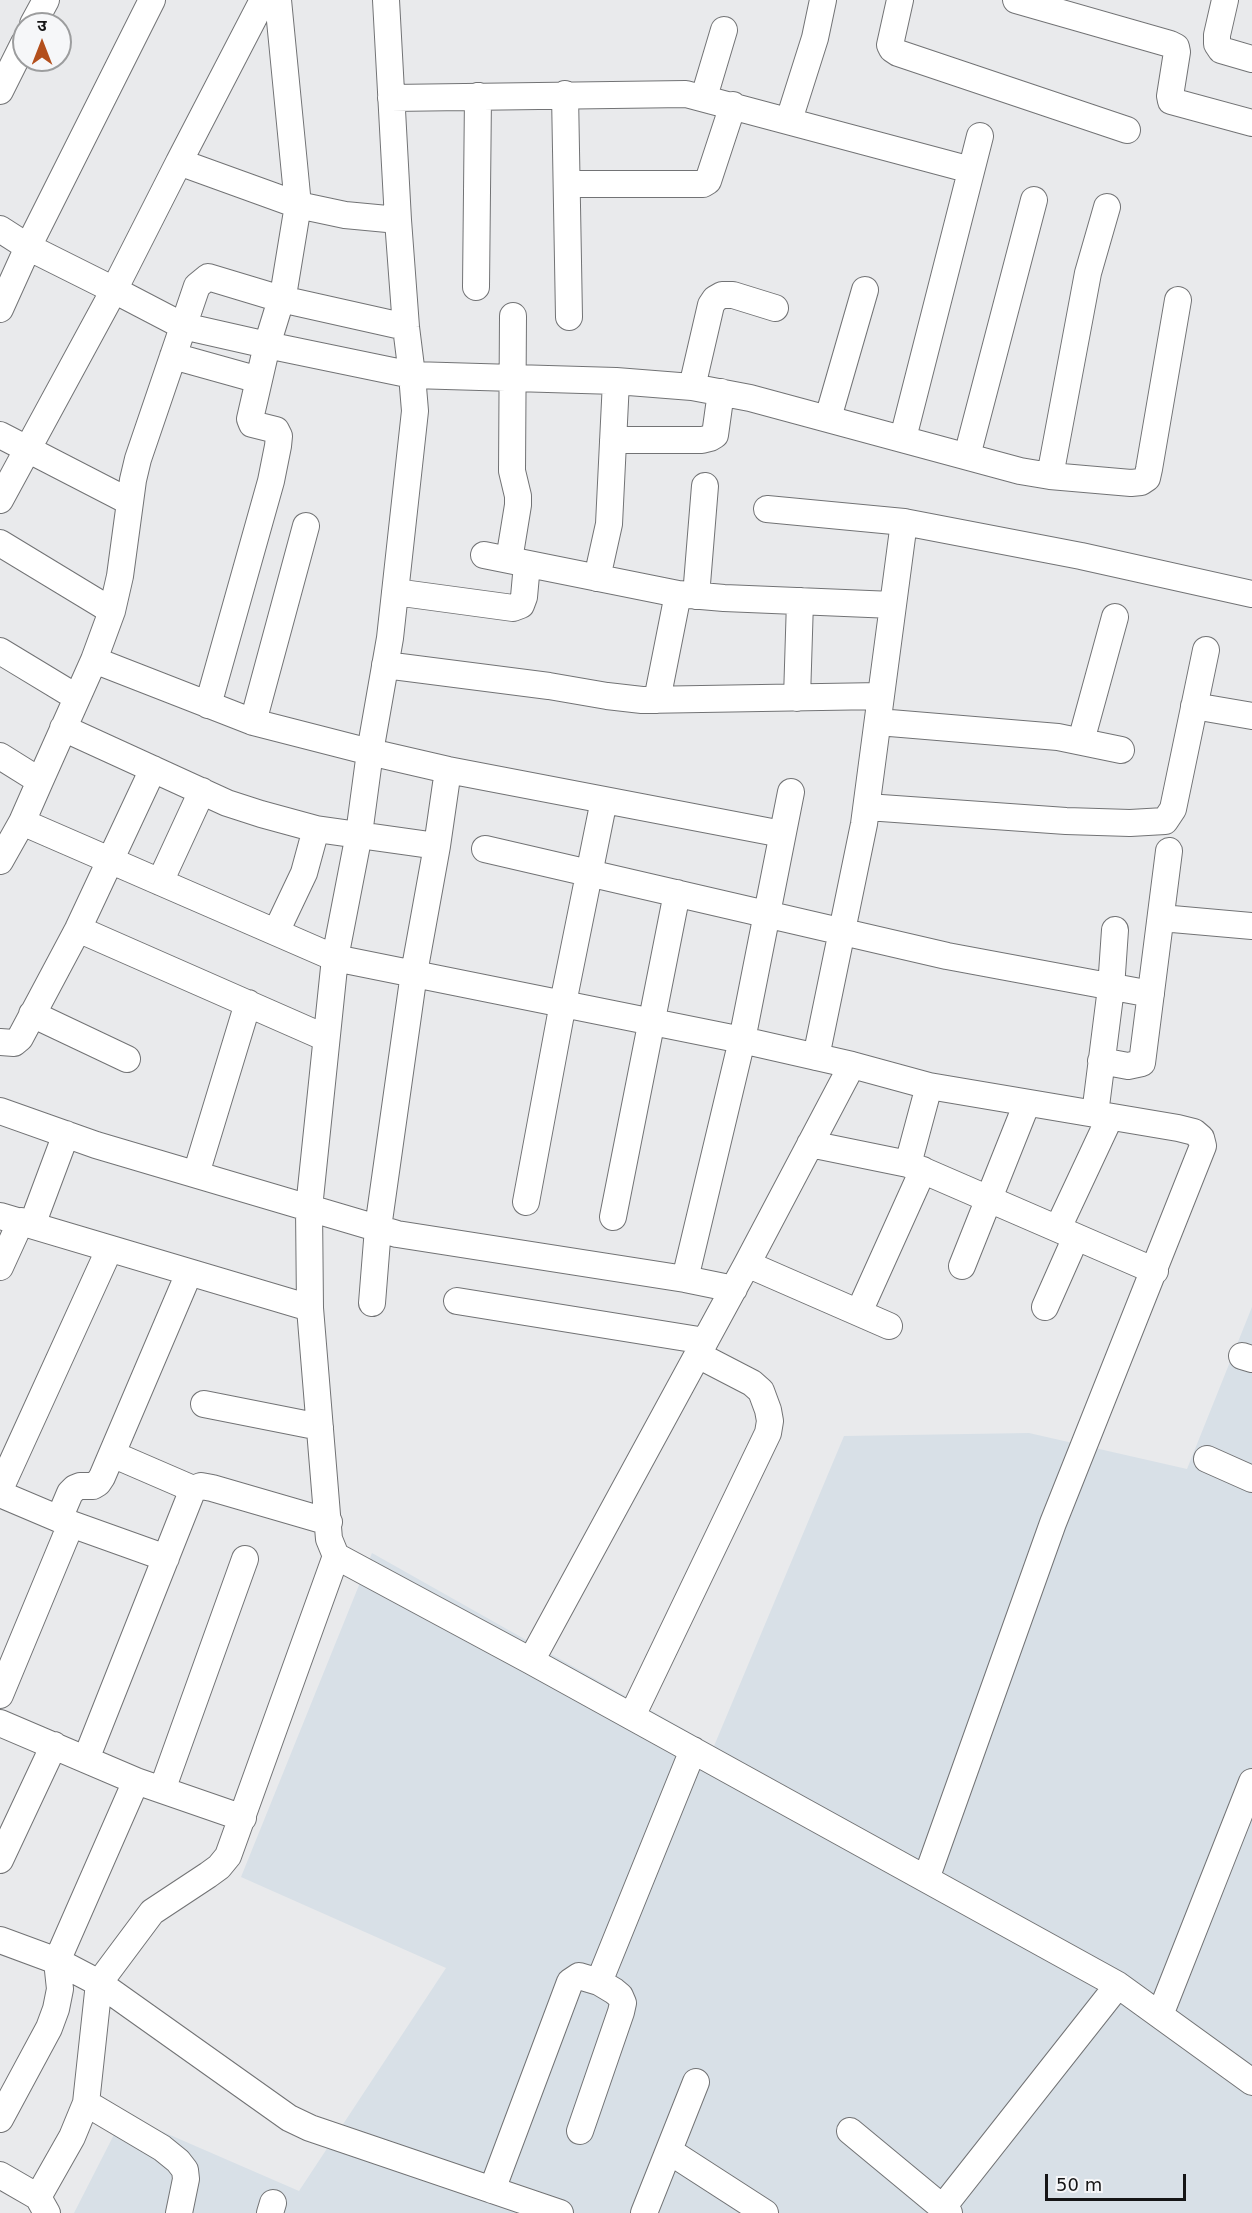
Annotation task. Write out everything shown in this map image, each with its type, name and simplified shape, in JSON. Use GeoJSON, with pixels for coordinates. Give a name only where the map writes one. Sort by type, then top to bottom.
{"type":"FeatureCollection","features":[{"type":"Feature","properties":{"kind":"street"},"geometry":{"type":"LineString","coordinates":[[0,309],[28,247],[152,0]]}},
{"type":"Feature","properties":{"kind":"street"},"geometry":{"type":"LineString","coordinates":[[0,500],[114,290],[263,0]]}},
{"type":"Feature","properties":{"kind":"street"},"geometry":{"type":"LineString","coordinates":[[208,705],[272,481],[279,436],[276,430],[252,424],[250,419],[290,262],[298,205],[278,0]]}},
{"type":"Feature","properties":{"kind":"street"},"geometry":{"type":"LineString","coordinates":[[386,0],[398,220],[415,411],[385,665],[359,834],[335,958],[309,1208],[310,1308],[331,1546],[336,1556],[632,1716],[1118,1985],[1252,2082]]}},
{"type":"Feature","properties":{"kind":"street"},"geometry":{"type":"LineString","coordinates":[[789,120],[815,38],[822,0]]}},
{"type":"Feature","properties":{"kind":"street"},"geometry":{"type":"LineString","coordinates":[[900,0],[891,40],[892,50],[1127,130]]}},
{"type":"Feature","properties":{"kind":"street"},"geometry":{"type":"LineString","coordinates":[[1016,0],[1059,7],[1176,47],[1170,96],[1172,101],[1252,123]]}},
{"type":"Feature","properties":{"kind":"street"},"geometry":{"type":"LineString","coordinates":[[1225,0],[1217,44],[1221,50],[1252,59]]}},
{"type":"Feature","properties":{"kind":"street"},"geometry":{"type":"LineString","coordinates":[[704,97],[724,30]]}},
{"type":"Feature","properties":{"kind":"street"},"geometry":{"type":"LineString","coordinates":[[0,91],[12,67]]}},
{"type":"Feature","properties":{"kind":"street"},"geometry":{"type":"LineString","coordinates":[[565,94],[569,316]]}},
{"type":"Feature","properties":{"kind":"street"},"geometry":{"type":"LineString","coordinates":[[391,98],[686,94],[971,170]]}},
{"type":"Feature","properties":{"kind":"street"},"geometry":{"type":"LineString","coordinates":[[476,287],[478,96]]}},
{"type":"Feature","properties":{"kind":"street"},"geometry":{"type":"LineString","coordinates":[[567,184],[703,184],[708,181],[733,105]]}},
{"type":"Feature","properties":{"kind":"street"},"geometry":{"type":"LineString","coordinates":[[903,438],[980,136]]}},
{"type":"Feature","properties":{"kind":"street"},"geometry":{"type":"LineString","coordinates":[[179,162],[298,205],[345,215],[398,220]]}},
{"type":"Feature","properties":{"kind":"street"},"geometry":{"type":"LineString","coordinates":[[966,456],[1034,200]]}},
{"type":"Feature","properties":{"kind":"street"},"geometry":{"type":"LineString","coordinates":[[1050,476],[1088,273],[1107,207]]}},
{"type":"Feature","properties":{"kind":"street"},"geometry":{"type":"LineString","coordinates":[[0,229],[28,247],[183,326],[267,345],[412,375],[616,381],[692,387],[828,418],[1020,471],[1131,483],[1141,482],[1147,478],[1178,300]]}},
{"type":"Feature","properties":{"kind":"street"},"geometry":{"type":"LineString","coordinates":[[0,861],[22,822],[94,660],[112,610],[120,576],[138,459],[197,286],[208,277],[281,299],[406,327]]}},
{"type":"Feature","properties":{"kind":"street"},"geometry":{"type":"LineString","coordinates":[[828,418],[866,290]]}},
{"type":"Feature","properties":{"kind":"street"},"geometry":{"type":"LineString","coordinates":[[692,387],[711,305],[715,299],[722,295],[733,295],[775,308]]}},
{"type":"Feature","properties":{"kind":"street"},"geometry":{"type":"LineString","coordinates":[[395,592],[513,608],[521,605],[524,597],[507,559],[518,505],[512,471],[513,316]]}},
{"type":"Feature","properties":{"kind":"street"},"geometry":{"type":"LineString","coordinates":[[173,356],[259,380]]}},
{"type":"Feature","properties":{"kind":"street"},"geometry":{"type":"LineString","coordinates":[[597,578],[609,524],[616,381]]}},
{"type":"Feature","properties":{"kind":"street"},"geometry":{"type":"LineString","coordinates":[[613,440],[702,440],[710,438],[714,435],[721,392]]}},
{"type":"Feature","properties":{"kind":"street"},"geometry":{"type":"LineString","coordinates":[[0,435],[130,502]]}},
{"type":"Feature","properties":{"kind":"street"},"geometry":{"type":"LineString","coordinates":[[657,700],[687,595],[705,486]]}},
{"type":"Feature","properties":{"kind":"street"},"geometry":{"type":"LineString","coordinates":[[767,509],[904,522],[1071,554],[1252,594]]}},
{"type":"Feature","properties":{"kind":"street"},"geometry":{"type":"LineString","coordinates":[[816,1057],[867,807],[904,522]]}},
{"type":"Feature","properties":{"kind":"street"},"geometry":{"type":"LineString","coordinates":[[253,722],[306,526]]}},
{"type":"Feature","properties":{"kind":"street"},"geometry":{"type":"LineString","coordinates":[[0,543],[112,610]]}},
{"type":"Feature","properties":{"kind":"street"},"geometry":{"type":"LineString","coordinates":[[507,559],[687,595],[893,605]]}},
{"type":"Feature","properties":{"kind":"street"},"geometry":{"type":"LineString","coordinates":[[797,698],[800,601]]}},
{"type":"Feature","properties":{"kind":"street"},"geometry":{"type":"LineString","coordinates":[[1081,741],[1115,617]]}},
{"type":"Feature","properties":{"kind":"street"},"geometry":{"type":"LineString","coordinates":[[867,807],[1066,821],[1130,823],[1165,821],[1173,808],[1206,650]]}},
{"type":"Feature","properties":{"kind":"street"},"geometry":{"type":"LineString","coordinates":[[0,651],[76,697]]}},
{"type":"Feature","properties":{"kind":"street"},"geometry":{"type":"LineString","coordinates":[[94,660],[253,722],[370,752],[448,770],[782,834]]}},
{"type":"Feature","properties":{"kind":"street"},"geometry":{"type":"LineString","coordinates":[[385,665],[549,686],[607,696],[657,700],[881,696]]}},
{"type":"Feature","properties":{"kind":"street"},"geometry":{"type":"LineString","coordinates":[[1194,706],[1252,716]]}},
{"type":"Feature","properties":{"kind":"street"},"geometry":{"type":"LineString","coordinates":[[878,722],[1030,734],[1081,741],[1122,750]]}},
{"type":"Feature","properties":{"kind":"street"},"geometry":{"type":"LineString","coordinates":[[63,728],[227,803],[261,814],[316,829],[437,846]]}},
{"type":"Feature","properties":{"kind":"street"},"geometry":{"type":"LineString","coordinates":[[0,756],[40,781]]}},
{"type":"Feature","properties":{"kind":"street"},"geometry":{"type":"LineString","coordinates":[[0,1042],[14,1043],[20,1038],[78,929],[153,769]]}},
{"type":"Feature","properties":{"kind":"street"},"geometry":{"type":"LineString","coordinates":[[372,1303],[378,1228],[414,973],[448,770]]}},
{"type":"Feature","properties":{"kind":"street"},"geometry":{"type":"LineString","coordinates":[[160,882],[202,791]]}},
{"type":"Feature","properties":{"kind":"street"},"geometry":{"type":"LineString","coordinates":[[685,1279],[742,1040],[791,792]]}},
{"type":"Feature","properties":{"kind":"street"},"geometry":{"type":"LineString","coordinates":[[526,1202],[604,800]]}},
{"type":"Feature","properties":{"kind":"street"},"geometry":{"type":"LineString","coordinates":[[22,822],[335,958],[742,1040],[852,1065],[929,1086],[1178,1128],[1194,1132],[1201,1137],[1203,1146],[1053,1523],[926,1879]]}},
{"type":"Feature","properties":{"kind":"street"},"geometry":{"type":"LineString","coordinates":[[276,932],[304,873],[316,829]]}},
{"type":"Feature","properties":{"kind":"street"},"geometry":{"type":"LineString","coordinates":[[485,849],[947,956],[1151,994]]}},
{"type":"Feature","properties":{"kind":"street"},"geometry":{"type":"LineString","coordinates":[[1101,1061],[1128,1066],[1142,1063],[1169,851]]}},
{"type":"Feature","properties":{"kind":"street"},"geometry":{"type":"LineString","coordinates":[[613,1218],[677,893]]}},
{"type":"Feature","properties":{"kind":"street"},"geometry":{"type":"LineString","coordinates":[[1161,918],[1252,927]]}},
{"type":"Feature","properties":{"kind":"street"},"geometry":{"type":"LineString","coordinates":[[78,929],[327,1038]]}},
{"type":"Feature","properties":{"kind":"street"},"geometry":{"type":"LineString","coordinates":[[1045,1307],[1102,1115],[1101,1061],[1111,988],[1115,930]]}},
{"type":"Feature","properties":{"kind":"street"},"geometry":{"type":"LineString","coordinates":[[196,1174],[248,1004]]}},
{"type":"Feature","properties":{"kind":"street"},"geometry":{"type":"LineString","coordinates":[[32,1014],[127,1059]]}},
{"type":"Feature","properties":{"kind":"street"},"geometry":{"type":"LineString","coordinates":[[531,1661],[734,1289],[852,1065]]}},
{"type":"Feature","properties":{"kind":"street"},"geometry":{"type":"LineString","coordinates":[[859,1312],[916,1167],[929,1086]]}},
{"type":"Feature","properties":{"kind":"street"},"geometry":{"type":"LineString","coordinates":[[963,1266],[1028,1102]]}},
{"type":"Feature","properties":{"kind":"street"},"geometry":{"type":"LineString","coordinates":[[0,1111],[66,1134],[397,1234],[685,1279],[734,1289]]}},
{"type":"Feature","properties":{"kind":"street"},"geometry":{"type":"LineString","coordinates":[[0,1267],[18,1221],[66,1134]]}},
{"type":"Feature","properties":{"kind":"street"},"geometry":{"type":"LineString","coordinates":[[810,1144],[916,1167],[1155,1271]]}},
{"type":"Feature","properties":{"kind":"street"},"geometry":{"type":"LineString","coordinates":[[18,1221],[109,1250],[310,1308]]}},
{"type":"Feature","properties":{"kind":"street"},"geometry":{"type":"LineString","coordinates":[[0,1489],[109,1250]]}},
{"type":"Feature","properties":{"kind":"street"},"geometry":{"type":"LineString","coordinates":[[747,1264],[889,1326]]}},
{"type":"Feature","properties":{"kind":"street"},"geometry":{"type":"LineString","coordinates":[[0,1695],[65,1522],[70,1493],[75,1488],[98,1483],[189,1273]]}},
{"type":"Feature","properties":{"kind":"street"},"geometry":{"type":"LineString","coordinates":[[457,1301],[702,1348],[752,1383],[761,1392],[770,1420],[768,1433],[632,1716]]}},
{"type":"Feature","properties":{"kind":"street"},"geometry":{"type":"LineString","coordinates":[[204,1404],[320,1427]]}},
{"type":"Feature","properties":{"kind":"street"},"geometry":{"type":"LineString","coordinates":[[112,1454],[193,1489],[201,1486],[212,1488],[329,1522]]}},
{"type":"Feature","properties":{"kind":"street"},"geometry":{"type":"LineString","coordinates":[[1207,1459],[1252,1479]]}},
{"type":"Feature","properties":{"kind":"street"},"geometry":{"type":"LineString","coordinates":[[86,1759],[193,1489]]}},
{"type":"Feature","properties":{"kind":"street"},"geometry":{"type":"LineString","coordinates":[[0,1494],[65,1522],[166,1558]]}},
{"type":"Feature","properties":{"kind":"street"},"geometry":{"type":"LineString","coordinates":[[0,2175],[42,2205],[86,2103],[99,1983],[152,1912],[219,1867],[228,1856],[336,1556]]}},
{"type":"Feature","properties":{"kind":"street"},"geometry":{"type":"LineString","coordinates":[[162,1790],[245,1559]]}},
{"type":"Feature","properties":{"kind":"street"},"geometry":{"type":"LineString","coordinates":[[0,1723],[136,1781],[243,1818]]}},
{"type":"Feature","properties":{"kind":"street"},"geometry":{"type":"LineString","coordinates":[[0,1860],[54,1745]]}},
{"type":"Feature","properties":{"kind":"street"},"geometry":{"type":"LineString","coordinates":[[599,1982],[693,1750]]}},
{"type":"Feature","properties":{"kind":"street"},"geometry":{"type":"LineString","coordinates":[[0,2119],[41,2044],[56,2009],[60,1989],[57,1961],[136,1781]]}},
{"type":"Feature","properties":{"kind":"street"},"geometry":{"type":"LineString","coordinates":[[1160,2015],[1252,1782]]}},
{"type":"Feature","properties":{"kind":"street"},"geometry":{"type":"LineString","coordinates":[[2,1945],[57,1961],[99,1983],[289,2118],[310,2128],[560,2213]]}},
{"type":"Feature","properties":{"kind":"street"},"geometry":{"type":"LineString","coordinates":[[492,2190],[570,1982],[579,1976],[599,1982],[620,1996],[623,2002],[580,2131]]}},
{"type":"Feature","properties":{"kind":"street"},"geometry":{"type":"LineString","coordinates":[[850,2131],[946,2210],[1118,1985]]}},
{"type":"Feature","properties":{"kind":"street"},"geometry":{"type":"LineString","coordinates":[[644,2213],[696,2082]]}},
{"type":"Feature","properties":{"kind":"street"},"geometry":{"type":"LineString","coordinates":[[86,2103],[162,2148],[178,2161],[185,2170],[186,2179],[179,2213]]}},
{"type":"Feature","properties":{"kind":"street"},"geometry":{"type":"LineString","coordinates":[[669,2151],[765,2213]]}},
{"type":"Feature","properties":{"kind":"shaded area"},"geometry":{"type":"Polygon","coordinates":[[[1252,1307],[1252,2213],[74,2213],[124,2115],[299,2191],[446,1968],[241,1877],[372,1553],[714,1746],[844,1436],[1029,1433],[1187,1469],[1252,1307]]]}}]}
